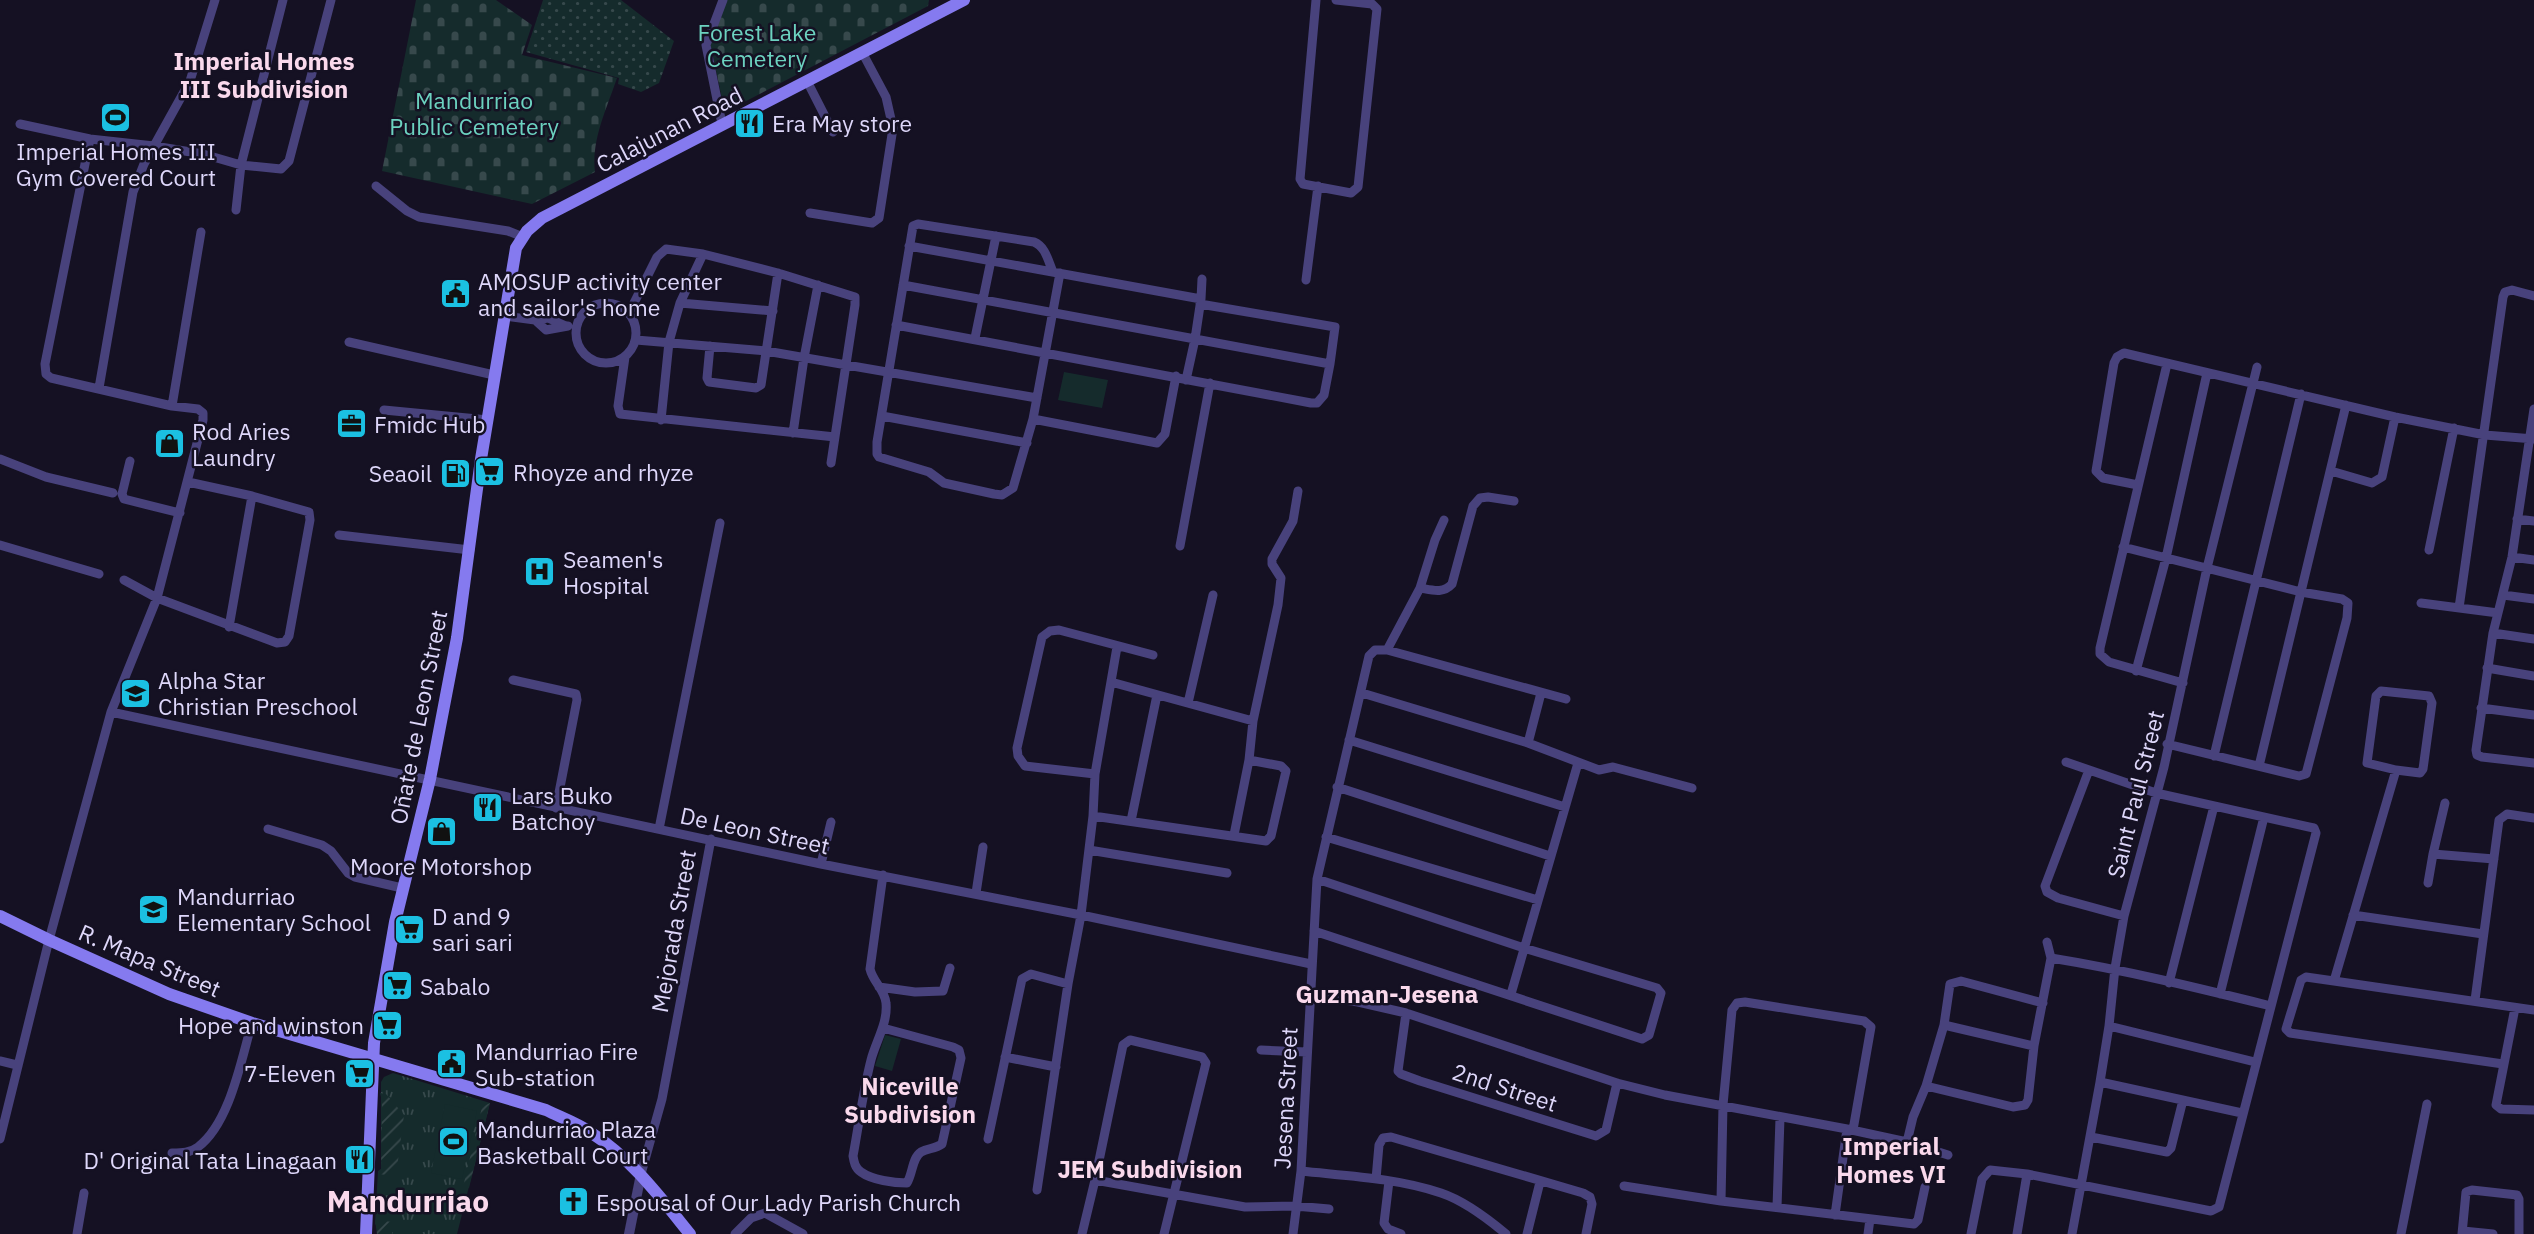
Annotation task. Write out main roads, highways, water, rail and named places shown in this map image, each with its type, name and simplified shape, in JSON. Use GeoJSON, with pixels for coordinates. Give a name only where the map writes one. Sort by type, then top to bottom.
{"type":"FeatureCollection","features":[{"type":"Feature","properties":{"kind":"main road","name":"Calajunan Road"},"geometry":{"type":"LineString","coordinates":[[542,218],[964,0]]}},
{"type":"Feature","properties":{"kind":"main road","name":"Oñate de Leon Street"},"geometry":{"type":"LineString","coordinates":[[366,1234],[371,1059],[402,887],[430,779],[457,638],[494,375],[516,248],[542,218]]}},
{"type":"Feature","properties":{"kind":"main road","name":"R. Mapa Street"},"geometry":{"type":"LineString","coordinates":[[0,916],[169,994],[252,1023],[545,1110],[589,1130],[641,1174],[690,1234]]}},
{"type":"Feature","properties":{"kind":"place","name":"Imperial Homes III Gym Covered Court"},"geometry":{"type":"Point","coordinates":[116,117]}},
{"type":"Feature","properties":{"kind":"place","name":"Era May store"},"geometry":{"type":"Point","coordinates":[749,123]}},
{"type":"Feature","properties":{"kind":"place","name":"AMOSUP activity center and sailor's home"},"geometry":{"type":"Point","coordinates":[455,294]}},
{"type":"Feature","properties":{"kind":"place","name":"Fmidc Hub"},"geometry":{"type":"Point","coordinates":[351,424]}},
{"type":"Feature","properties":{"kind":"place","name":"Rod Aries Laundry"},"geometry":{"type":"Point","coordinates":[169,444]}},
{"type":"Feature","properties":{"kind":"place","name":"Rhoyze and rhyze"},"geometry":{"type":"Point","coordinates":[490,472]}},
{"type":"Feature","properties":{"kind":"place","name":"Seaoil"},"geometry":{"type":"Point","coordinates":[455,473]}},
{"type":"Feature","properties":{"kind":"place","name":"Seamen's Hospital"},"geometry":{"type":"Point","coordinates":[540,572]}},
{"type":"Feature","properties":{"kind":"place","name":"Alpha Star Christian Preschool"},"geometry":{"type":"Point","coordinates":[135,693]}},
{"type":"Feature","properties":{"kind":"place","name":"Lars Buko Batchoy"},"geometry":{"type":"Point","coordinates":[488,808]}},
{"type":"Feature","properties":{"kind":"place","name":"Moore Motorshop"},"geometry":{"type":"Point","coordinates":[441,832]}},
{"type":"Feature","properties":{"kind":"place","name":"Mandurriao Elementary School"},"geometry":{"type":"Point","coordinates":[154,909]}},
{"type":"Feature","properties":{"kind":"place","name":"D and 9 sari sari"},"geometry":{"type":"Point","coordinates":[409,929]}},
{"type":"Feature","properties":{"kind":"place","name":"Sabalo"},"geometry":{"type":"Point","coordinates":[397,986]}},
{"type":"Feature","properties":{"kind":"place","name":"Hope and winston"},"geometry":{"type":"Point","coordinates":[387,1025]}},
{"type":"Feature","properties":{"kind":"place","name":"Mandurriao Fire Sub-station"},"geometry":{"type":"Point","coordinates":[452,1064]}},
{"type":"Feature","properties":{"kind":"place","name":"7-Eleven"},"geometry":{"type":"Point","coordinates":[359,1073]}},
{"type":"Feature","properties":{"kind":"place","name":"Mandurriao Plaza Basketball Court"},"geometry":{"type":"Point","coordinates":[454,1142]}},
{"type":"Feature","properties":{"kind":"place","name":"D' Original Tata Linagaan"},"geometry":{"type":"Point","coordinates":[360,1160]}},
{"type":"Feature","properties":{"kind":"place","name":"Espousal of Our Lady Parish Church"},"geometry":{"type":"Point","coordinates":[573,1202]}},
{"type":"Feature","properties":{"kind":"district","name":"Imperial Homes III Subdivision"},"geometry":{"type":"Point","coordinates":[264,75]}},
{"type":"Feature","properties":{"kind":"district","name":"Guzman-Jesena"},"geometry":{"type":"Point","coordinates":[1387,994]}},
{"type":"Feature","properties":{"kind":"district","name":"Niceville Subdivision"},"geometry":{"type":"Point","coordinates":[910,1100]}},
{"type":"Feature","properties":{"kind":"district","name":"Imperial Homes VI"},"geometry":{"type":"Point","coordinates":[1891,1160]}},
{"type":"Feature","properties":{"kind":"district","name":"JEM Subdivision"},"geometry":{"type":"Point","coordinates":[1150,1169]}},
{"type":"Feature","properties":{"kind":"district","name":"Mandurriao"},"geometry":{"type":"Point","coordinates":[408,1200]}},
{"type":"Feature","properties":{"kind":"park label","name":"Forest Lake Cemetery"},"geometry":{"type":"Point","coordinates":[757,45]}},
{"type":"Feature","properties":{"kind":"park label","name":"Mandurriao Public Cemetery"},"geometry":{"type":"Point","coordinates":[474,113]}}]}
